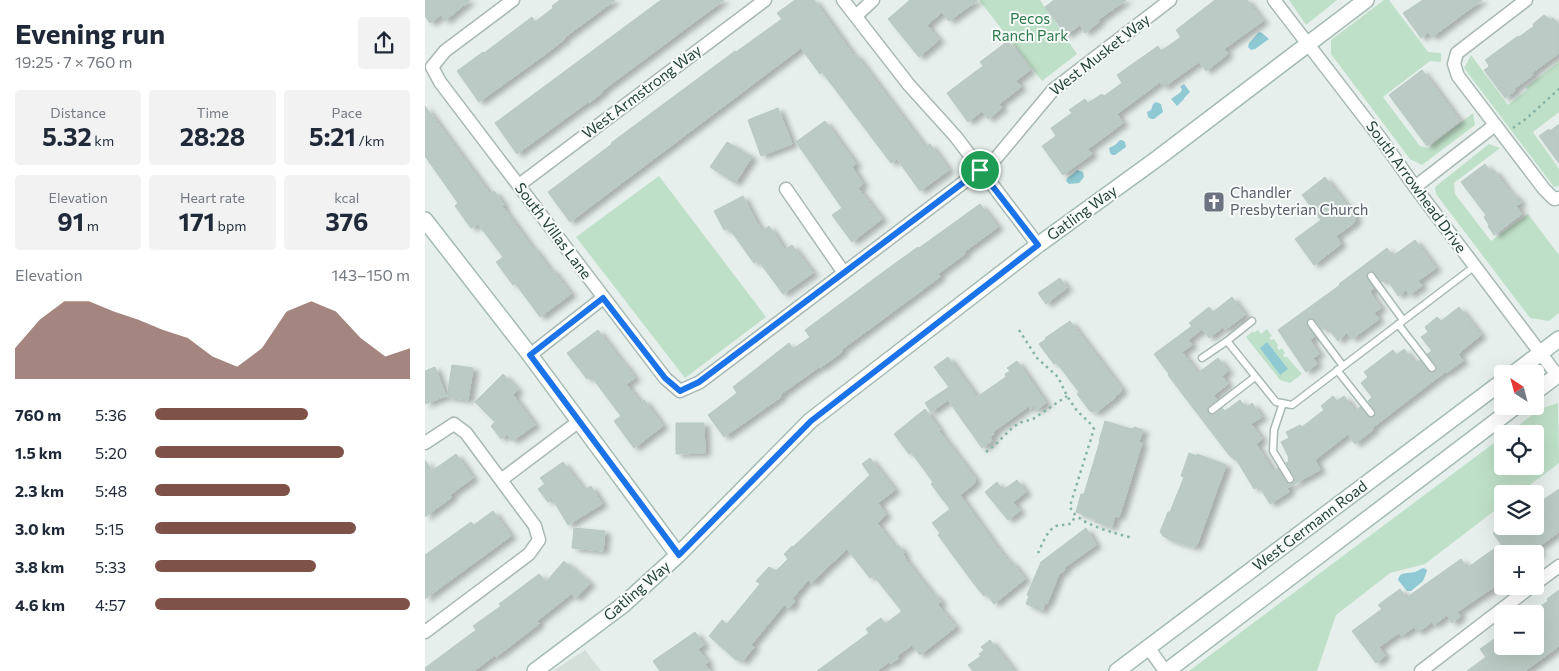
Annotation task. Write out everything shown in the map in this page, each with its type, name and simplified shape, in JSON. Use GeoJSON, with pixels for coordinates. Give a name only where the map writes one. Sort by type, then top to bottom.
{"type":"FeatureCollection","features":[{"type":"Feature","properties":{"kind":"street","name":"South Villas Lane"},"geometry":{"type":"LineString","coordinates":[[513,0],[445,51],[432,67],[440,82],[603,298],[665,378],[680,391]]}},
{"type":"Feature","properties":{"kind":"street","name":"West Armstrong Way"},"geometry":{"type":"LineString","coordinates":[[519,185],[765,0]]}},
{"type":"Feature","properties":{"kind":"street"},"geometry":{"type":"LineString","coordinates":[[843,0],[909,85],[957,137],[1038,245]]}},
{"type":"Feature","properties":{"kind":"street"},"geometry":{"type":"LineString","coordinates":[[856,16],[873,0]]}},
{"type":"Feature","properties":{"kind":"street","name":"West Musket Way"},"geometry":{"type":"LineString","coordinates":[[680,391],[699,382],[997,157],[1053,90],[1170,0]]}},
{"type":"Feature","properties":{"kind":"street","name":"South Arrowhead Drive"},"geometry":{"type":"LineString","coordinates":[[1274,0],[1381,139],[1558,376]]}},
{"type":"Feature","properties":{"kind":"street","name":"Gatling Way"},"geometry":{"type":"LineString","coordinates":[[535,671],[623,605],[679,555],[811,421],[1038,245],[1158,158],[1365,0]]}},
{"type":"Feature","properties":{"kind":"street"},"geometry":{"type":"LineString","coordinates":[[1527,0],[1457,53],[1454,64],[1458,76],[1543,189],[1556,198]]}},
{"type":"Feature","properties":{"kind":"street"},"geometry":{"type":"LineString","coordinates":[[1415,187],[1499,130]]}},
{"type":"Feature","properties":{"kind":"street"},"geometry":{"type":"LineString","coordinates":[[786,189],[845,273]]}},
{"type":"Feature","properties":{"kind":"street"},"geometry":{"type":"LineString","coordinates":[[425,220],[530,355],[578,422],[679,555]]}},
{"type":"Feature","properties":{"kind":"street"},"geometry":{"type":"LineString","coordinates":[[530,355],[603,298]]}},
{"type":"Feature","properties":{"kind":"street"},"geometry":{"type":"LineString","coordinates":[[1525,365],[1559,339]]}},
{"type":"Feature","properties":{"kind":"street"},"geometry":{"type":"LineString","coordinates":[[1544,386],[1558,376]]}},
{"type":"Feature","properties":{"kind":"street","name":"West Germann Road"},"geometry":{"type":"LineString","coordinates":[[1126,668],[1148,647],[1494,388]]}},
{"type":"Feature","properties":{"kind":"street","name":"West Germann Road"},"geometry":{"type":"LineString","coordinates":[[1166,671],[1504,415]]}},
{"type":"Feature","properties":{"kind":"street"},"geometry":{"type":"LineString","coordinates":[[501,480],[578,422]]}},
{"type":"Feature","properties":{"kind":"street"},"geometry":{"type":"LineString","coordinates":[[425,443],[454,424],[466,433],[535,526],[539,540],[529,554],[425,632]]}},
{"type":"Feature","properties":{"kind":"street"},"geometry":{"type":"LineString","coordinates":[[1544,577],[1559,566]]}},
{"type":"Feature","properties":{"kind":"street"},"geometry":{"type":"LineString","coordinates":[[1421,671],[1521,595]]}},
{"type":"Feature","properties":{"kind":"street"},"geometry":{"type":"LineString","coordinates":[[1148,647],[1166,671]]}},
{"type":"Feature","properties":{"kind":"lane"},"geometry":{"type":"LineString","coordinates":[[1227,341],[1276,402],[1292,405],[1475,266]]}},
{"type":"Feature","properties":{"kind":"lane"},"geometry":{"type":"LineString","coordinates":[[1371,276],[1431,368]]}},
{"type":"Feature","properties":{"kind":"lane"},"geometry":{"type":"LineString","coordinates":[[1202,358],[1252,321]]}},
{"type":"Feature","properties":{"kind":"lane"},"geometry":{"type":"LineString","coordinates":[[1311,323],[1371,413]]}},
{"type":"Feature","properties":{"kind":"lane"},"geometry":{"type":"LineString","coordinates":[[1211,410],[1255,377]]}},
{"type":"Feature","properties":{"kind":"lane"},"geometry":{"type":"LineString","coordinates":[[1283,404],[1274,430],[1273,451],[1290,479]]}},
{"type":"Feature","properties":{"kind":"path"},"geometry":{"type":"LineString","coordinates":[[1499,130],[1527,118],[1559,89]]}},
{"type":"Feature","properties":{"kind":"path"},"geometry":{"type":"LineString","coordinates":[[1019,330],[1037,358],[1058,377],[1077,411],[1095,429],[1070,506],[1072,511],[1075,516],[1132,538]]}},
{"type":"Feature","properties":{"kind":"path"},"geometry":{"type":"LineString","coordinates":[[986,452],[1011,428],[1019,423],[1033,419],[1067,396]]}},
{"type":"Feature","properties":{"kind":"path"},"geometry":{"type":"LineString","coordinates":[[1038,553],[1053,528],[1072,523],[1075,516]]}},
{"type":"Feature","properties":{"kind":"shaded area"},"geometry":{"type":"Polygon","coordinates":[[[585,650],[601,671],[553,671],[585,650]]]}},
{"type":"Feature","properties":{"kind":"green space","name":"Pecos Ranch Park"},"geometry":{"type":"Polygon","coordinates":[[[979,0],[1040,0],[1077,54],[1042,81],[979,0]]]}},
{"type":"Feature","properties":{"kind":"green space"},"geometry":{"type":"Polygon","coordinates":[[[1289,0],[1337,0],[1306,25],[1289,0]]]}},
{"type":"Feature","properties":{"kind":"green space"},"geometry":{"type":"Polygon","coordinates":[[[1384,0],[1389,0],[1428,52],[1441,53],[1441,62],[1430,61],[1383,97],[1420,146],[1428,148],[1473,113],[1475,125],[1422,165],[1410,159],[1331,54],[1331,40],[1384,0]]]}},
{"type":"Feature","properties":{"kind":"green space"},"geometry":{"type":"Polygon","coordinates":[[[1471,55],[1508,105],[1527,90],[1526,87],[1559,62],[1559,112],[1533,132],[1559,169],[1559,186],[1554,187],[1464,68],[1471,55]]]}},
{"type":"Feature","properties":{"kind":"green space"},"geometry":{"type":"Polygon","coordinates":[[[1489,144],[1500,148],[1454,183],[1455,194],[1491,241],[1528,214],[1559,255],[1559,313],[1549,321],[1530,318],[1436,194],[1435,187],[1489,144]]]}},
{"type":"Feature","properties":{"kind":"green space"},"geometry":{"type":"Polygon","coordinates":[[[659,176],[766,317],[685,378],[576,237],[659,176]]]}},
{"type":"Feature","properties":{"kind":"green space"},"geometry":{"type":"Polygon","coordinates":[[[1267,329],[1272,336],[1269,338],[1271,340],[1274,339],[1278,345],[1277,348],[1279,350],[1282,348],[1285,353],[1284,357],[1287,357],[1302,374],[1290,383],[1280,380],[1246,337],[1253,331],[1254,333],[1258,330],[1261,334],[1267,329]]]}},
{"type":"Feature","properties":{"kind":"green space"},"geometry":{"type":"Polygon","coordinates":[[[1558,403],[1559,463],[1544,474],[1544,425],[1519,425],[1532,415],[1544,415],[1544,408],[1558,403]]]}},
{"type":"Feature","properties":{"kind":"green space"},"geometry":{"type":"Polygon","coordinates":[[[1494,443],[1494,475],[1543,475],[1530,485],[1494,485],[1494,511],[1425,564],[1390,573],[1336,615],[1317,671],[1189,671],[1494,443]]]}},
{"type":"Feature","properties":{"kind":"water"},"geometry":{"type":"Polygon","coordinates":[[[1259,32],[1269,39],[1251,50],[1248,47],[1249,43],[1259,32]]]}},
{"type":"Feature","properties":{"kind":"water"},"geometry":{"type":"Polygon","coordinates":[[[1184,84],[1190,92],[1177,106],[1171,99],[1181,92],[1182,89],[1180,87],[1184,84]]]}},
{"type":"Feature","properties":{"kind":"water"},"geometry":{"type":"Polygon","coordinates":[[[1156,102],[1161,104],[1163,112],[1154,119],[1151,119],[1148,117],[1147,112],[1151,110],[1156,102]]]}},
{"type":"Feature","properties":{"kind":"water"},"geometry":{"type":"Polygon","coordinates":[[[1120,140],[1125,142],[1126,147],[1112,155],[1109,148],[1120,140]]]}},
{"type":"Feature","properties":{"kind":"water"},"geometry":{"type":"Polygon","coordinates":[[[1077,170],[1083,172],[1084,177],[1079,183],[1069,184],[1066,181],[1067,178],[1077,170]]]}},
{"type":"Feature","properties":{"kind":"water"},"geometry":{"type":"Polygon","coordinates":[[[1267,342],[1288,369],[1280,375],[1260,348],[1267,342]]]}},
{"type":"Feature","properties":{"kind":"water"},"geometry":{"type":"Polygon","coordinates":[[[1423,568],[1427,571],[1423,581],[1411,591],[1407,591],[1398,580],[1400,575],[1423,568]]]}},
{"type":"Feature","properties":{"kind":"building"},"geometry":{"type":"Polygon","coordinates":[[[425,0],[470,0],[445,21],[441,15],[430,23],[425,16],[425,0]]]}},
{"type":"Feature","properties":{"kind":"building"},"geometry":{"type":"Polygon","coordinates":[[[560,0],[615,0],[543,56],[479,102],[457,71],[532,17],[535,22],[560,0]]]}},
{"type":"Feature","properties":{"kind":"building"},"geometry":{"type":"Polygon","coordinates":[[[661,0],[724,0],[602,91],[589,103],[517,154],[495,123],[661,0]]]}},
{"type":"Feature","properties":{"kind":"building"},"geometry":{"type":"Polygon","coordinates":[[[795,0],[814,0],[854,56],[856,55],[925,147],[930,144],[949,170],[920,191],[897,159],[891,163],[822,72],[820,74],[801,48],[570,222],[548,192],[735,51],[782,19],[777,13],[795,0]]]}},
{"type":"Feature","properties":{"kind":"building"},"geometry":{"type":"Polygon","coordinates":[[[910,0],[978,0],[949,21],[942,12],[927,25],[939,40],[919,57],[888,19],[910,0]]]}},
{"type":"Feature","properties":{"kind":"building"},"geometry":{"type":"Polygon","coordinates":[[[1054,0],[1126,0],[1098,20],[1099,22],[1085,33],[1080,25],[1066,35],[1045,7],[1054,0]]]}},
{"type":"Feature","properties":{"kind":"building"},"geometry":{"type":"Polygon","coordinates":[[[1215,0],[1247,0],[1263,21],[1224,49],[1228,54],[1206,71],[1199,62],[1164,87],[1160,82],[1117,114],[1123,123],[1088,149],[1092,154],[1063,175],[1042,146],[1056,136],[1051,128],[1072,113],[1069,110],[1085,99],[1088,103],[1102,94],[1104,96],[1122,83],[1117,75],[1158,46],[1161,51],[1181,37],[1176,30],[1215,0]]]}},
{"type":"Feature","properties":{"kind":"building"},"geometry":{"type":"Polygon","coordinates":[[[1423,0],[1482,0],[1432,37],[1428,32],[1421,38],[1403,13],[1423,0]]]}},
{"type":"Feature","properties":{"kind":"building"},"geometry":{"type":"Polygon","coordinates":[[[1544,15],[1551,20],[1553,18],[1559,25],[1559,53],[1532,73],[1533,75],[1505,98],[1484,70],[1489,67],[1485,60],[1534,26],[1533,24],[1544,15]]]}},
{"type":"Feature","properties":{"kind":"building"},"geometry":{"type":"Polygon","coordinates":[[[1008,41],[1030,70],[1016,81],[1021,87],[999,104],[1002,108],[988,119],[982,111],[968,122],[947,93],[983,66],[980,62],[1008,41]]]}},
{"type":"Feature","properties":{"kind":"building"},"geometry":{"type":"Polygon","coordinates":[[[1422,70],[1460,121],[1427,146],[1389,95],[1422,70]]]}},
{"type":"Feature","properties":{"kind":"building"},"geometry":{"type":"Polygon","coordinates":[[[425,106],[490,194],[494,191],[504,205],[502,206],[533,249],[550,270],[552,269],[571,294],[540,317],[515,283],[513,285],[496,262],[503,257],[478,224],[471,228],[455,206],[458,203],[425,156],[425,106]]]}},
{"type":"Feature","properties":{"kind":"building"},"geometry":{"type":"Polygon","coordinates":[[[778,108],[792,144],[761,156],[748,120],[778,108]]]}},
{"type":"Feature","properties":{"kind":"building"},"geometry":{"type":"Polygon","coordinates":[[[825,121],[856,164],[852,167],[863,184],[858,188],[882,219],[852,242],[832,215],[842,208],[796,142],[825,121]]]}},
{"type":"Feature","properties":{"kind":"building"},"geometry":{"type":"Polygon","coordinates":[[[1559,124],[1559,163],[1539,136],[1559,124]]]}},
{"type":"Feature","properties":{"kind":"building"},"geometry":{"type":"Polygon","coordinates":[[[727,142],[752,157],[735,183],[710,167],[727,142]]]}},
{"type":"Feature","properties":{"kind":"building"},"geometry":{"type":"Polygon","coordinates":[[[1485,164],[1491,172],[1494,170],[1521,203],[1516,206],[1522,214],[1494,235],[1484,217],[1486,215],[1461,182],[1485,164]]]}},
{"type":"Feature","properties":{"kind":"building"},"geometry":{"type":"Polygon","coordinates":[[[1325,177],[1356,217],[1354,223],[1336,236],[1341,244],[1314,265],[1295,239],[1321,220],[1302,195],[1325,177]]]}},
{"type":"Feature","properties":{"kind":"building"},"geometry":{"type":"Polygon","coordinates":[[[743,196],[756,222],[763,231],[769,226],[785,250],[792,245],[813,273],[783,294],[758,260],[754,263],[729,228],[724,230],[714,211],[743,196]]]}},
{"type":"Feature","properties":{"kind":"building"},"geometry":{"type":"Polygon","coordinates":[[[980,204],[998,227],[938,274],[940,277],[841,350],[842,352],[724,437],[708,415],[737,393],[733,387],[789,343],[793,349],[810,337],[805,330],[980,204]]]}},
{"type":"Feature","properties":{"kind":"building"},"geometry":{"type":"Polygon","coordinates":[[[1415,240],[1436,268],[1418,281],[1422,286],[1409,295],[1406,290],[1398,296],[1387,279],[1382,282],[1373,272],[1368,272],[1366,277],[1374,288],[1370,292],[1381,308],[1374,313],[1379,319],[1352,339],[1347,333],[1338,341],[1327,327],[1323,330],[1315,320],[1308,319],[1306,324],[1315,336],[1310,340],[1319,354],[1313,358],[1317,364],[1306,372],[1278,330],[1387,248],[1393,256],[1415,240]]]}},
{"type":"Feature","properties":{"kind":"building"},"geometry":{"type":"Polygon","coordinates":[[[1060,278],[1067,288],[1046,304],[1038,293],[1060,278]]]}},
{"type":"Feature","properties":{"kind":"building"},"geometry":{"type":"Polygon","coordinates":[[[1232,297],[1245,315],[1225,330],[1223,327],[1209,338],[1202,329],[1188,340],[1192,345],[1182,352],[1198,373],[1218,358],[1228,371],[1222,376],[1228,384],[1215,394],[1214,396],[1217,400],[1208,408],[1208,413],[1213,415],[1222,408],[1225,411],[1240,400],[1246,408],[1252,403],[1262,417],[1251,424],[1262,439],[1256,444],[1273,471],[1278,468],[1286,482],[1290,484],[1294,482],[1295,478],[1286,463],[1289,461],[1289,458],[1281,442],[1289,438],[1286,432],[1300,425],[1302,427],[1324,410],[1321,406],[1333,396],[1337,401],[1344,396],[1355,411],[1360,407],[1369,417],[1374,417],[1376,412],[1368,401],[1372,397],[1361,383],[1368,377],[1364,372],[1393,350],[1397,355],[1404,349],[1415,363],[1420,360],[1428,371],[1435,372],[1437,367],[1427,354],[1432,351],[1421,337],[1428,332],[1425,327],[1437,317],[1441,321],[1459,307],[1481,335],[1458,354],[1463,361],[1445,372],[1372,428],[1373,430],[1355,444],[1348,434],[1315,460],[1320,470],[1287,488],[1289,492],[1270,504],[1259,486],[1254,489],[1236,459],[1229,455],[1154,354],[1192,326],[1189,323],[1209,307],[1213,312],[1232,297]]]}},
{"type":"Feature","properties":{"kind":"building"},"geometry":{"type":"Polygon","coordinates":[[[1070,321],[1121,388],[1121,392],[1116,397],[1097,412],[1090,411],[1077,394],[1079,392],[1056,362],[1054,364],[1039,344],[1070,321]]]}},
{"type":"Feature","properties":{"kind":"building"},"geometry":{"type":"Polygon","coordinates":[[[598,330],[635,378],[626,384],[640,402],[644,400],[663,426],[634,448],[614,421],[621,416],[591,376],[587,379],[567,353],[598,330]]]}},
{"type":"Feature","properties":{"kind":"building"},"geometry":{"type":"Polygon","coordinates":[[[948,357],[977,397],[1006,377],[1005,374],[1010,371],[1007,368],[1017,361],[1046,403],[1036,410],[1034,406],[1030,409],[1029,406],[993,432],[994,434],[990,437],[992,441],[982,448],[948,400],[931,412],[925,403],[949,387],[934,367],[948,357]]]}},
{"type":"Feature","properties":{"kind":"building"},"geometry":{"type":"Polygon","coordinates":[[[452,365],[473,368],[468,400],[447,397],[452,365]]]}},
{"type":"Feature","properties":{"kind":"building"},"geometry":{"type":"Polygon","coordinates":[[[435,367],[446,396],[425,404],[425,371],[435,367]]]}},
{"type":"Feature","properties":{"kind":"building"},"geometry":{"type":"Polygon","coordinates":[[[503,374],[518,390],[513,395],[535,425],[512,441],[507,434],[501,439],[491,426],[495,422],[475,402],[503,374]]]}},
{"type":"Feature","properties":{"kind":"building"},"geometry":{"type":"Polygon","coordinates":[[[925,409],[939,431],[975,478],[975,483],[960,495],[996,546],[1025,579],[994,604],[987,594],[984,596],[974,584],[938,535],[940,533],[932,523],[950,509],[931,484],[933,482],[911,452],[909,454],[894,434],[925,409]]]}},
{"type":"Feature","properties":{"kind":"building"},"geometry":{"type":"Polygon","coordinates":[[[1105,421],[1143,430],[1139,442],[1142,443],[1124,502],[1119,517],[1115,516],[1112,527],[1095,522],[1097,520],[1076,512],[1081,494],[1084,494],[1105,421]]]}},
{"type":"Feature","properties":{"kind":"building"},"geometry":{"type":"Polygon","coordinates":[[[676,423],[704,423],[705,453],[676,454],[676,423]]]}},
{"type":"Feature","properties":{"kind":"building"},"geometry":{"type":"Polygon","coordinates":[[[1189,453],[1197,456],[1197,454],[1226,465],[1197,545],[1193,547],[1168,539],[1160,532],[1184,477],[1181,476],[1189,453]]]}},
{"type":"Feature","properties":{"kind":"building"},"geometry":{"type":"Polygon","coordinates":[[[456,454],[473,478],[450,495],[452,497],[425,517],[425,460],[432,471],[456,454]]]}},
{"type":"Feature","properties":{"kind":"building"},"geometry":{"type":"Polygon","coordinates":[[[870,458],[895,490],[878,503],[886,515],[877,523],[895,547],[898,545],[904,553],[906,560],[933,595],[935,594],[941,602],[938,605],[956,627],[920,655],[912,645],[897,656],[899,658],[890,664],[889,662],[877,671],[817,671],[869,633],[866,629],[881,618],[885,624],[901,612],[873,575],[870,578],[847,549],[812,583],[808,580],[792,599],[795,601],[788,609],[784,605],[751,645],[754,647],[742,662],[738,658],[736,660],[709,636],[722,620],[727,624],[760,584],[756,581],[769,567],[776,571],[788,559],[784,554],[870,475],[862,464],[870,458]]]}},
{"type":"Feature","properties":{"kind":"building"},"geometry":{"type":"Polygon","coordinates":[[[563,462],[584,490],[591,486],[602,504],[568,525],[552,498],[548,502],[538,489],[545,484],[540,478],[563,462]]]}},
{"type":"Feature","properties":{"kind":"building"},"geometry":{"type":"Polygon","coordinates":[[[1017,480],[1026,492],[1013,502],[1020,511],[1008,520],[985,492],[997,482],[1003,490],[1017,480]]]}},
{"type":"Feature","properties":{"kind":"building"},"geometry":{"type":"Polygon","coordinates":[[[1559,489],[1559,532],[1541,545],[1500,545],[1501,544],[1494,535],[1544,535],[1544,499],[1559,489]]]}},
{"type":"Feature","properties":{"kind":"building"},"geometry":{"type":"Polygon","coordinates":[[[493,511],[511,536],[425,599],[425,555],[471,522],[474,525],[493,511]]]}},
{"type":"Feature","properties":{"kind":"building"},"geometry":{"type":"Polygon","coordinates":[[[574,528],[605,531],[603,551],[572,548],[574,528]]]}},
{"type":"Feature","properties":{"kind":"building"},"geometry":{"type":"Polygon","coordinates":[[[1086,528],[1096,545],[1064,568],[1065,570],[1059,574],[1047,604],[1045,603],[1042,611],[1026,604],[1029,596],[1027,595],[1041,562],[1086,528]]]}},
{"type":"Feature","properties":{"kind":"building"},"geometry":{"type":"Polygon","coordinates":[[[1494,549],[1494,587],[1457,612],[1461,616],[1452,623],[1447,615],[1434,625],[1432,622],[1418,632],[1414,627],[1401,636],[1399,633],[1379,647],[1385,656],[1376,663],[1352,631],[1382,609],[1378,605],[1400,589],[1406,598],[1461,559],[1467,568],[1494,549]]]}},
{"type":"Feature","properties":{"kind":"building"},"geometry":{"type":"Polygon","coordinates":[[[564,561],[590,583],[576,598],[571,594],[537,621],[539,624],[496,657],[495,655],[474,671],[425,671],[425,668],[476,630],[473,626],[501,606],[499,604],[539,574],[546,582],[564,561]]]}},
{"type":"Feature","properties":{"kind":"building"},"geometry":{"type":"Polygon","coordinates":[[[1559,590],[1559,646],[1525,671],[1467,671],[1486,657],[1480,649],[1494,639],[1494,655],[1544,655],[1542,605],[1548,601],[1547,599],[1559,590]]]}},
{"type":"Feature","properties":{"kind":"building"},"geometry":{"type":"Polygon","coordinates":[[[695,632],[704,645],[698,649],[708,662],[705,664],[710,671],[660,671],[653,661],[695,632]]]}},
{"type":"Feature","properties":{"kind":"building"},"geometry":{"type":"Polygon","coordinates":[[[990,640],[1014,671],[973,671],[968,665],[981,656],[979,654],[984,650],[981,647],[990,640]]]}},
{"type":"Feature","properties":{"kind":"place","name":"Chandler Presbyterian Church"},"geometry":{"type":"Point","coordinates":[1214,202]}},
{"type":"Feature","properties":{"kind":"route"},"geometry":{"type":"LineString","coordinates":[[980,170],[1038,245],[811,421],[679,555],[578,422],[530,355],[603,298],[665,378],[680,391],[699,382],[980,170]]}}]}
